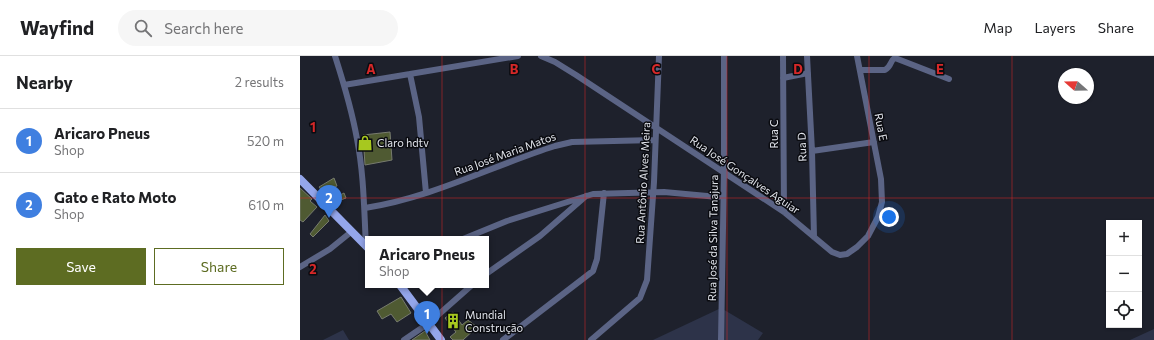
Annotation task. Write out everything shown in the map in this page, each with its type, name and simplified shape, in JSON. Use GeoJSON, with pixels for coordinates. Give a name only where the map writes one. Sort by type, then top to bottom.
{"type":"FeatureCollection","features":[{"type":"Feature","properties":{"kind":"main road"},"geometry":{"type":"LineString","coordinates":[[300,179],[365,245]]}},
{"type":"Feature","properties":{"kind":"main road"},"geometry":{"type":"LineString","coordinates":[[402,288],[441,340]]}},
{"type":"Feature","properties":{"kind":"street"},"geometry":{"type":"LineString","coordinates":[[335,56],[358,141],[366,236]]}},
{"type":"Feature","properties":{"kind":"street"},"geometry":{"type":"LineString","coordinates":[[344,85],[518,56]]}},
{"type":"Feature","properties":{"kind":"street","name":"Rua José Gonçalves Aguiar"},"geometry":{"type":"LineString","coordinates":[[541,56],[555,62],[576,75],[784,212],[832,252],[840,255],[847,254],[857,248],[868,236],[878,217],[882,202]]}},
{"type":"Feature","properties":{"kind":"street","name":"Rua Antônio Alves Meira"},"geometry":{"type":"LineString","coordinates":[[591,340],[640,298],[647,280],[653,192],[659,56]]}},
{"type":"Feature","properties":{"kind":"street","name":"Rua José da Silva Tanajura"},"geometry":{"type":"LineString","coordinates":[[721,340],[724,173],[724,56]]}},
{"type":"Feature","properties":{"kind":"street","name":"Rua C"},"geometry":{"type":"LineString","coordinates":[[783,56],[784,212]]}},
{"type":"Feature","properties":{"kind":"street","name":"Rua D"},"geometry":{"type":"LineString","coordinates":[[807,56],[812,151],[814,237]]}},
{"type":"Feature","properties":{"kind":"street","name":"Rua E"},"geometry":{"type":"LineString","coordinates":[[858,56],[881,179],[882,202]]}},
{"type":"Feature","properties":{"kind":"street"},"geometry":{"type":"LineString","coordinates":[[860,70],[885,70],[891,65],[894,58],[899,58],[949,79]]}},
{"type":"Feature","properties":{"kind":"street"},"geometry":{"type":"LineString","coordinates":[[783,78],[808,73]]}},
{"type":"Feature","properties":{"kind":"street"},"geometry":{"type":"LineString","coordinates":[[410,74],[420,125],[426,194]]}},
{"type":"Feature","properties":{"kind":"street","name":"Rua José Maria Matos"},"geometry":{"type":"LineString","coordinates":[[365,208],[392,204],[426,194],[555,146],[572,142],[655,140]]}},
{"type":"Feature","properties":{"kind":"street"},"geometry":{"type":"LineString","coordinates":[[812,151],[874,142]]}},
{"type":"Feature","properties":{"kind":"street"},"geometry":{"type":"LineString","coordinates":[[470,236],[507,221],[587,195],[604,193],[653,192],[718,197],[723,193]]}},
{"type":"Feature","properties":{"kind":"street"},"geometry":{"type":"LineString","coordinates":[[504,340],[593,271],[597,259],[604,193]]}},
{"type":"Feature","properties":{"kind":"street"},"geometry":{"type":"LineString","coordinates":[[489,272],[540,236],[587,195]]}},
{"type":"Feature","properties":{"kind":"street"},"geometry":{"type":"LineString","coordinates":[[300,268],[330,249],[352,232]]}},
{"type":"Feature","properties":{"kind":"street"},"geometry":{"type":"LineString","coordinates":[[404,340],[429,323],[469,288]]}},
{"type":"Feature","properties":{"kind":"shaded area"},"geometry":{"type":"Polygon","coordinates":[[[721,308],[763,333],[758,340],[653,340],[721,308]]]}},
{"type":"Feature","properties":{"kind":"shaded area"},"geometry":{"type":"Polygon","coordinates":[[[1154,329],[1154,340],[1130,340],[1154,329]]]}},
{"type":"Feature","properties":{"kind":"shaded area"},"geometry":{"type":"Polygon","coordinates":[[[343,330],[349,340],[323,340],[343,330]]]}},
{"type":"Feature","properties":{"kind":"building"},"geometry":{"type":"Polygon","coordinates":[[[390,132],[392,160],[365,165],[363,135],[390,132]]]}},
{"type":"Feature","properties":{"kind":"building"},"geometry":{"type":"Polygon","coordinates":[[[334,178],[337,186],[323,192],[319,187],[334,178]]]}},
{"type":"Feature","properties":{"kind":"building"},"geometry":{"type":"Polygon","coordinates":[[[300,188],[312,199],[310,201],[317,207],[303,222],[300,220],[300,188]]]}},
{"type":"Feature","properties":{"kind":"building"},"geometry":{"type":"Polygon","coordinates":[[[344,193],[346,198],[333,203],[330,200],[344,193]]]}},
{"type":"Feature","properties":{"kind":"building"},"geometry":{"type":"Polygon","coordinates":[[[325,215],[329,221],[313,237],[310,234],[325,215]]]}},
{"type":"Feature","properties":{"kind":"building"},"geometry":{"type":"Polygon","coordinates":[[[401,297],[411,313],[397,322],[391,314],[382,319],[377,311],[401,297]]]}},
{"type":"Feature","properties":{"kind":"building"},"geometry":{"type":"Polygon","coordinates":[[[453,312],[462,325],[468,320],[477,327],[463,340],[453,340],[450,337],[456,332],[445,318],[453,312]]]}},
{"type":"Feature","properties":{"kind":"building"},"geometry":{"type":"Polygon","coordinates":[[[425,331],[430,340],[412,340],[425,331]]]}},
{"type":"Feature","properties":{"kind":"place","name":"Claro hdtv"},"geometry":{"type":"Point","coordinates":[365,143]}},
{"type":"Feature","properties":{"kind":"place","name":"Gato e Rato Moto"},"geometry":{"type":"Point","coordinates":[329,218]}},
{"type":"Feature","properties":{"kind":"place","name":"Mundial Construção"},"geometry":{"type":"Point","coordinates":[453,321]}},
{"type":"Feature","properties":{"kind":"place","name":"Aricaro Pneus"},"geometry":{"type":"Point","coordinates":[427,334]}}]}
